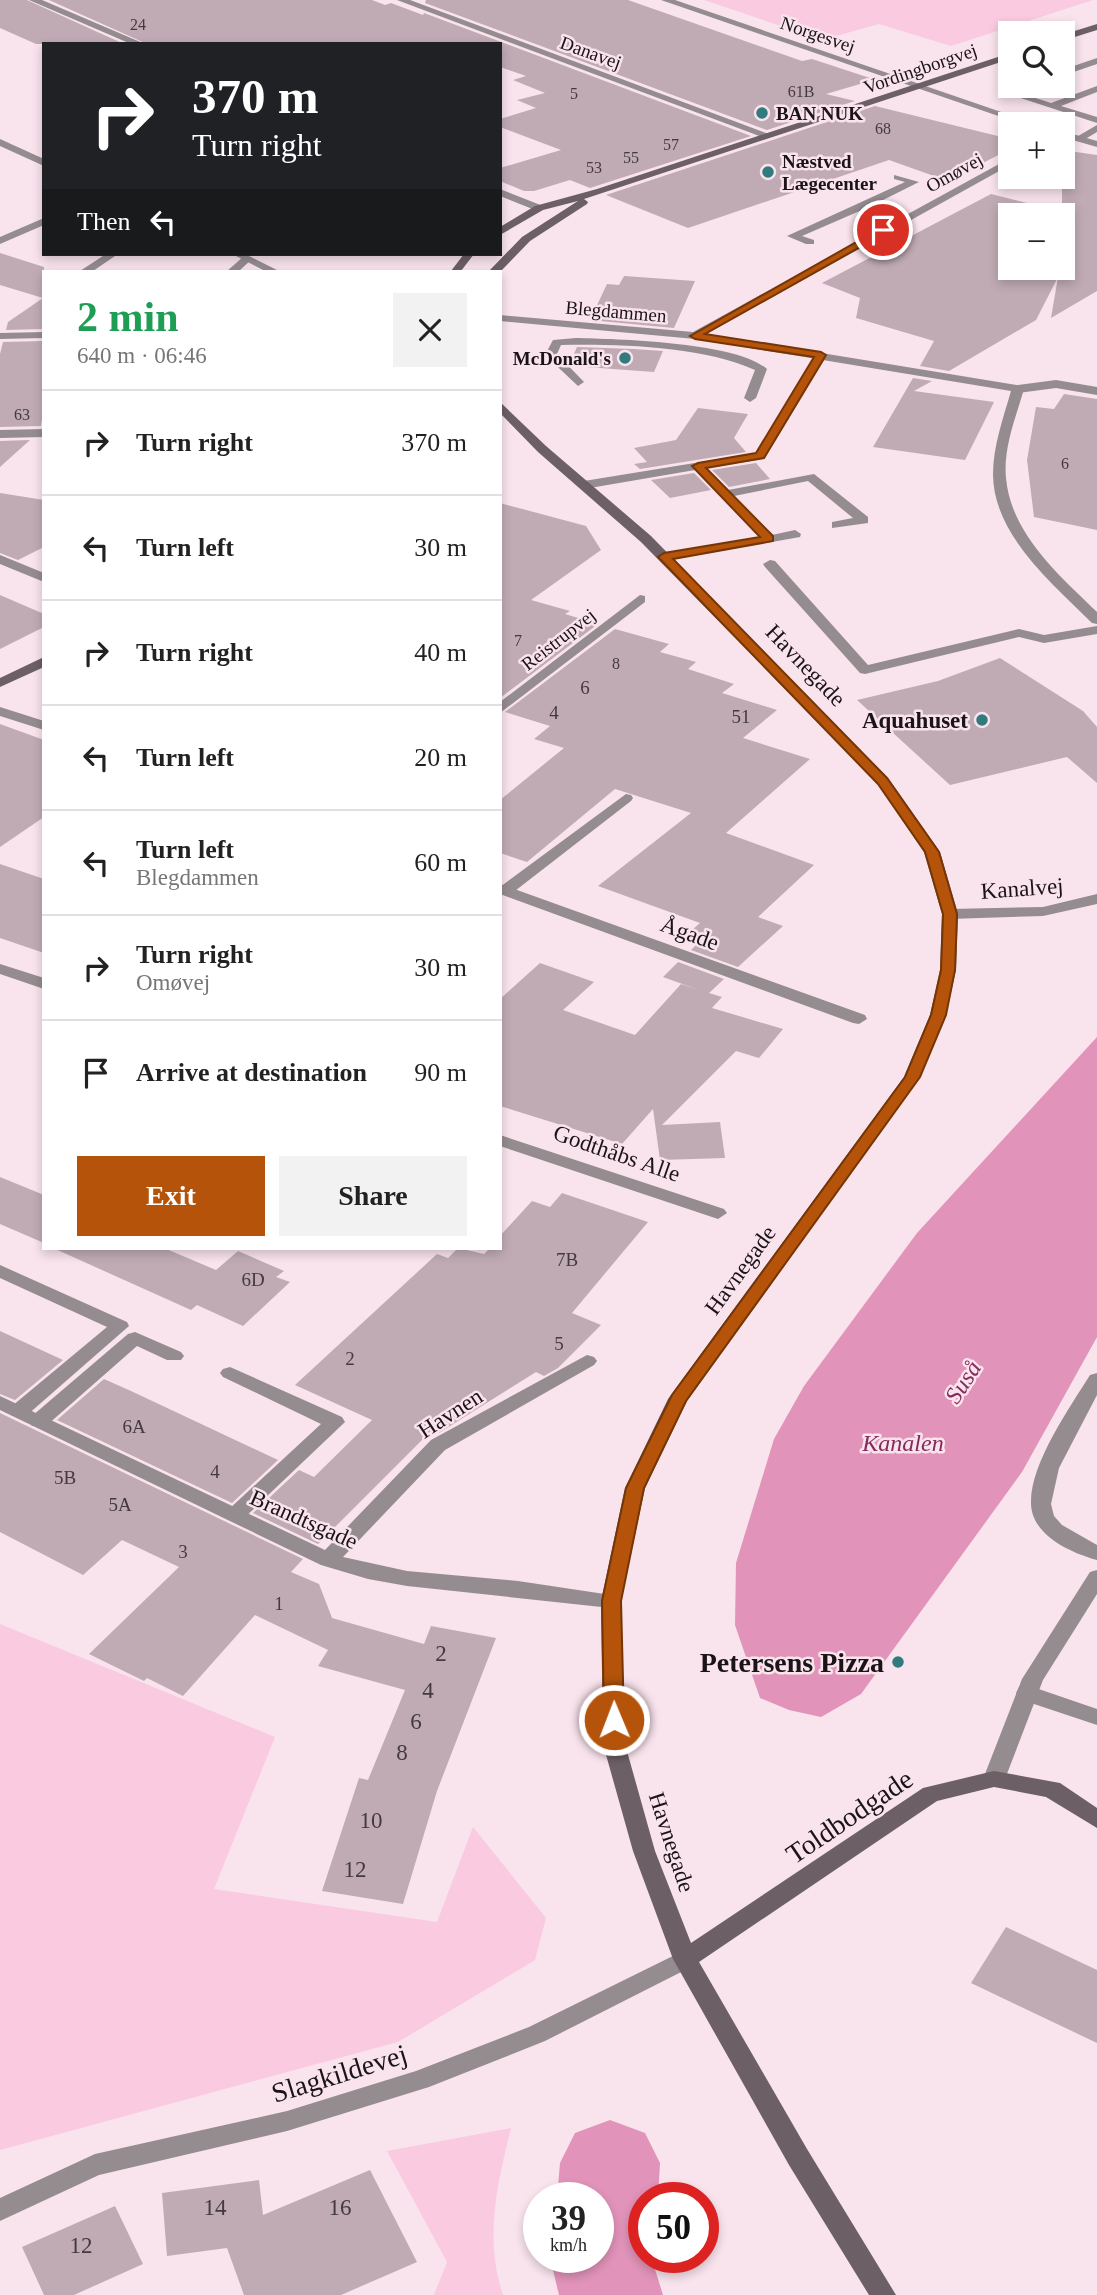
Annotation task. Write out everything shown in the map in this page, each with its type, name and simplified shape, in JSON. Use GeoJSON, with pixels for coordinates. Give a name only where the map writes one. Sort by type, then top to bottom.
{"type":"FeatureCollection","features":[{"type":"Feature","properties":{"kind":"main road"},"geometry":{"type":"LineString","coordinates":[[1075,34],[1097,27]]}},
{"type":"Feature","properties":{"kind":"main road","name":"Vordingborgvej"},"geometry":{"type":"LineString","coordinates":[[502,231],[539,208],[601,191],[998,59]]}},
{"type":"Feature","properties":{"kind":"main road","name":"Vordingborgvej"},"geometry":{"type":"LineString","coordinates":[[496,270],[526,239],[601,191]]}},
{"type":"Feature","properties":{"kind":"main road"},"geometry":{"type":"LineString","coordinates":[[457,270],[467,256]]}},
{"type":"Feature","properties":{"kind":"main road","name":"Havnegade"},"geometry":{"type":"LineString","coordinates":[[502,407],[542,449],[664,557],[883,781],[932,852],[950,914],[948,970],[938,1015],[912,1077],[678,1399],[635,1488],[611,1601],[614,1744],[643,1851],[685,1959],[798,2157],[883,2295]]}},
{"type":"Feature","properties":{"kind":"main road"},"geometry":{"type":"LineString","coordinates":[[0,683],[42,662]]}},
{"type":"Feature","properties":{"kind":"main road","name":"Toldbodgade"},"geometry":{"type":"LineString","coordinates":[[685,1959],[931,1794],[994,1779],[1052,1789],[1097,1819]]}},
{"type":"Feature","properties":{"kind":"street"},"geometry":{"type":"LineString","coordinates":[[34,0],[135,42]]}},
{"type":"Feature","properties":{"kind":"street","name":"Danavej"},"geometry":{"type":"LineString","coordinates":[[402,0],[769,136]]}},
{"type":"Feature","properties":{"kind":"street","name":"Norgesvej"},"geometry":{"type":"LineString","coordinates":[[666,0],[998,113]]}},
{"type":"Feature","properties":{"kind":"street"},"geometry":{"type":"LineString","coordinates":[[1075,69],[1097,61]]}},
{"type":"Feature","properties":{"kind":"street"},"geometry":{"type":"LineString","coordinates":[[1051,106],[1097,89]]}},
{"type":"Feature","properties":{"kind":"street"},"geometry":{"type":"LineString","coordinates":[[1026,98],[1097,120]]}},
{"type":"Feature","properties":{"kind":"street"},"geometry":{"type":"LineString","coordinates":[[1077,139],[1097,128]]}},
{"type":"Feature","properties":{"kind":"street"},"geometry":{"type":"LineString","coordinates":[[1077,139],[1097,144]]}},
{"type":"Feature","properties":{"kind":"street"},"geometry":{"type":"LineString","coordinates":[[0,142],[42,162]]}},
{"type":"Feature","properties":{"kind":"street","name":"Omøvej"},"geometry":{"type":"LineString","coordinates":[[695,336],[998,168]]}},
{"type":"Feature","properties":{"kind":"street"},"geometry":{"type":"LineString","coordinates":[[810,242],[792,236],[914,182],[898,177]]}},
{"type":"Feature","properties":{"kind":"street"},"geometry":{"type":"LineString","coordinates":[[502,193],[539,208]]}},
{"type":"Feature","properties":{"kind":"street"},"geometry":{"type":"LineString","coordinates":[[861,207],[905,218]]}},
{"type":"Feature","properties":{"kind":"street"},"geometry":{"type":"LineString","coordinates":[[0,241],[42,222]]}},
{"type":"Feature","properties":{"kind":"street"},"geometry":{"type":"LineString","coordinates":[[88,270],[110,256]]}},
{"type":"Feature","properties":{"kind":"street"},"geometry":{"type":"LineString","coordinates":[[242,256],[271,270]]}},
{"type":"Feature","properties":{"kind":"street","name":"Blegdammen"},"geometry":{"type":"LineString","coordinates":[[502,318],[695,336],[1018,389],[1056,384],[1097,391]]}},
{"type":"Feature","properties":{"kind":"street"},"geometry":{"type":"LineString","coordinates":[[0,336],[42,335]]}},
{"type":"Feature","properties":{"kind":"street"},"geometry":{"type":"LineString","coordinates":[[578,382],[551,355],[557,342],[579,340],[660,347],[743,359],[761,369],[750,398]]}},
{"type":"Feature","properties":{"kind":"street"},"geometry":{"type":"LineString","coordinates":[[584,485],[760,456],[821,355]]}},
{"type":"Feature","properties":{"kind":"street"},"geometry":{"type":"LineString","coordinates":[[1018,389],[1000,453],[1000,490],[1018,534],[1043,565],[1097,620]]}},
{"type":"Feature","properties":{"kind":"street"},"geometry":{"type":"LineString","coordinates":[[0,434],[42,433]]}},
{"type":"Feature","properties":{"kind":"street"},"geometry":{"type":"LineString","coordinates":[[698,466],[769,539]]}},
{"type":"Feature","properties":{"kind":"street"},"geometry":{"type":"LineString","coordinates":[[725,494],[810,477],[863,520],[837,525]]}},
{"type":"Feature","properties":{"kind":"street"},"geometry":{"type":"LineString","coordinates":[[664,557],[795,534]]}},
{"type":"Feature","properties":{"kind":"street"},"geometry":{"type":"LineString","coordinates":[[0,559],[42,577]]}},
{"type":"Feature","properties":{"kind":"street"},"geometry":{"type":"LineString","coordinates":[[770,564],[865,670],[1019,633],[1044,639],[1097,630]]}},
{"type":"Feature","properties":{"kind":"street","name":"Reistrupvej"},"geometry":{"type":"LineString","coordinates":[[502,707],[640,599]]}},
{"type":"Feature","properties":{"kind":"street"},"geometry":{"type":"LineString","coordinates":[[0,711],[42,725]]}},
{"type":"Feature","properties":{"kind":"street","name":"Ågade"},"geometry":{"type":"LineString","coordinates":[[503,890],[626,798]]}},
{"type":"Feature","properties":{"kind":"street","name":"Ågade"},"geometry":{"type":"LineString","coordinates":[[503,890],[859,1018]]}},
{"type":"Feature","properties":{"kind":"street","name":"Kanalvej"},"geometry":{"type":"LineString","coordinates":[[950,914],[1023,915],[1073,908],[1097,899]]}},
{"type":"Feature","properties":{"kind":"street"},"geometry":{"type":"LineString","coordinates":[[0,969],[42,983]]}},
{"type":"Feature","properties":{"kind":"street","name":"Godthåbs Alle"},"geometry":{"type":"LineString","coordinates":[[502,1141],[718,1213]]}},
{"type":"Feature","properties":{"kind":"street"},"geometry":{"type":"LineString","coordinates":[[0,1271],[120,1326],[9,1407]]}},
{"type":"Feature","properties":{"kind":"street"},"geometry":{"type":"LineString","coordinates":[[39,1421],[135,1338],[174,1356]]}},
{"type":"Feature","properties":{"kind":"street","name":"Havnen"},"geometry":{"type":"LineString","coordinates":[[328,1560],[438,1445],[587,1361]]}},
{"type":"Feature","properties":{"kind":"street"},"geometry":{"type":"LineString","coordinates":[[230,1373],[335,1422],[235,1516]]}},
{"type":"Feature","properties":{"kind":"street"},"geometry":{"type":"LineString","coordinates":[[1097,1379],[1056,1451],[1040,1491],[1043,1516],[1063,1539],[1097,1553]]}},
{"type":"Feature","properties":{"kind":"street","name":"Brandtsgade"},"geometry":{"type":"LineString","coordinates":[[9,1407],[328,1560],[364,1573],[430,1583],[488,1586],[611,1601]]}},
{"type":"Feature","properties":{"kind":"street"},"geometry":{"type":"LineString","coordinates":[[994,1779],[1033,1679],[1097,1577]]}},
{"type":"Feature","properties":{"kind":"street"},"geometry":{"type":"LineString","coordinates":[[1027,1693],[1097,1717]]}},
{"type":"Feature","properties":{"kind":"street","name":"Slagkildevej"},"geometry":{"type":"LineString","coordinates":[[0,2210],[95,2165],[287,2121],[420,2080],[537,2034],[685,1959]]}},
{"type":"Feature","properties":{"kind":"shaded area"},"geometry":{"type":"Polygon","coordinates":[[[704,0],[1093,0],[1028,21],[998,21],[998,31],[951,46],[879,24],[822,40],[704,0]]]}},
{"type":"Feature","properties":{"kind":"shaded area"},"geometry":{"type":"Polygon","coordinates":[[[0,1624],[275,1737],[214,1889],[437,1922],[473,1827],[546,1918],[535,1960],[398,2042],[0,2150],[0,1624]]]}},
{"type":"Feature","properties":{"kind":"shaded area"},"geometry":{"type":"Polygon","coordinates":[[[511,2128],[497,2191],[493,2232],[497,2274],[503,2295],[434,2295],[447,2262],[387,2151],[511,2128]]]}},
{"type":"Feature","properties":{"kind":"water","name":"Kanalen"},"geometry":{"type":"Polygon","coordinates":[[[1097,1037],[1097,1337],[1022,1472],[861,1694],[821,1717],[789,1710],[760,1698],[735,1625],[736,1563],[774,1439],[804,1386],[917,1233],[1097,1037]]]}},
{"type":"Feature","properties":{"kind":"building"},"geometry":{"type":"Polygon","coordinates":[[[0,0],[27,0],[120,42],[36,44],[0,28],[0,0]]]}},
{"type":"Feature","properties":{"kind":"building"},"geometry":{"type":"Polygon","coordinates":[[[49,0],[372,0],[385,5],[391,3],[423,15],[424,13],[501,42],[143,42],[49,0]]]}},
{"type":"Feature","properties":{"kind":"building"},"geometry":{"type":"Polygon","coordinates":[[[426,0],[628,0],[802,61],[812,59],[870,78],[864,80],[867,82],[826,94],[855,101],[767,130],[425,3],[426,0]]]}},
{"type":"Feature","properties":{"kind":"building"},"geometry":{"type":"Polygon","coordinates":[[[502,42],[751,136],[590,188],[570,180],[534,191],[524,191],[502,182],[502,167],[561,150],[502,128],[502,118],[536,108],[517,100],[545,93],[513,80],[526,76],[502,68],[502,42]]]}},
{"type":"Feature","properties":{"kind":"building"},"geometry":{"type":"Polygon","coordinates":[[[875,106],[998,136],[998,155],[948,181],[889,160],[688,228],[606,195],[875,106]]]}},
{"type":"Feature","properties":{"kind":"building"},"geometry":{"type":"Polygon","coordinates":[[[1075,152],[1097,155],[1097,291],[1051,318],[1057,280],[1075,280],[1075,203],[1062,203],[1062,189],[1075,189],[1075,152]]]}},
{"type":"Feature","properties":{"kind":"building"},"geometry":{"type":"Polygon","coordinates":[[[991,194],[1026,203],[998,203],[998,280],[1056,280],[1036,320],[949,371],[920,366],[934,341],[856,318],[860,298],[822,283],[991,194]]]}},
{"type":"Feature","properties":{"kind":"building"},"geometry":{"type":"Polygon","coordinates":[[[0,253],[44,267],[42,298],[0,285],[0,253]]]}},
{"type":"Feature","properties":{"kind":"building"},"geometry":{"type":"Polygon","coordinates":[[[624,276],[695,281],[674,328],[590,320],[607,284],[619,285],[624,276]]]}},
{"type":"Feature","properties":{"kind":"building"},"geometry":{"type":"Polygon","coordinates":[[[42,299],[42,329],[6,330],[8,322],[42,299]]]}},
{"type":"Feature","properties":{"kind":"building"},"geometry":{"type":"Polygon","coordinates":[[[42,341],[41,426],[0,427],[0,354],[3,342],[42,341]]]}},
{"type":"Feature","properties":{"kind":"building","name":"McDonald's"},"geometry":{"type":"Polygon","coordinates":[[[577,347],[663,351],[654,372],[572,366],[570,363],[577,347]]]}},
{"type":"Feature","properties":{"kind":"building"},"geometry":{"type":"Polygon","coordinates":[[[913,378],[932,381],[914,391],[994,402],[965,460],[873,447],[913,378]]]}},
{"type":"Feature","properties":{"kind":"building"},"geometry":{"type":"Polygon","coordinates":[[[1064,394],[1097,399],[1097,530],[1034,517],[1027,460],[1036,407],[1054,409],[1064,394]]]}},
{"type":"Feature","properties":{"kind":"building"},"geometry":{"type":"Polygon","coordinates":[[[698,408],[748,414],[734,438],[746,452],[640,469],[634,464],[647,462],[634,448],[676,440],[698,408]]]}},
{"type":"Feature","properties":{"kind":"building"},"geometry":{"type":"Polygon","coordinates":[[[30,440],[0,467],[0,441],[30,440]]]}},
{"type":"Feature","properties":{"kind":"building"},"geometry":{"type":"Polygon","coordinates":[[[756,463],[770,479],[729,487],[712,470],[756,463]]]}},
{"type":"Feature","properties":{"kind":"building"},"geometry":{"type":"Polygon","coordinates":[[[694,473],[711,490],[670,498],[651,480],[694,473]]]}},
{"type":"Feature","properties":{"kind":"building"},"geometry":{"type":"Polygon","coordinates":[[[0,493],[42,500],[42,548],[18,560],[0,553],[0,493]]]}},
{"type":"Feature","properties":{"kind":"building"},"geometry":{"type":"Polygon","coordinates":[[[502,504],[586,526],[601,550],[531,600],[570,611],[565,614],[598,624],[502,696],[502,504]]]}},
{"type":"Feature","properties":{"kind":"building"},"geometry":{"type":"Polygon","coordinates":[[[0,595],[42,613],[42,628],[0,649],[0,595]]]}},
{"type":"Feature","properties":{"kind":"building"},"geometry":{"type":"Polygon","coordinates":[[[615,629],[669,644],[660,652],[696,662],[688,669],[734,684],[722,693],[777,710],[743,738],[810,759],[726,833],[814,865],[758,917],[783,926],[738,967],[691,950],[706,935],[692,930],[700,923],[598,886],[691,813],[615,789],[527,862],[502,854],[502,798],[564,748],[534,739],[550,726],[505,712],[615,629]]]}},
{"type":"Feature","properties":{"kind":"building","name":"Aquahuset"},"geometry":{"type":"Polygon","coordinates":[[[1000,658],[1083,711],[1097,727],[1097,783],[1067,757],[950,785],[857,700],[938,681],[1000,658]]]}},
{"type":"Feature","properties":{"kind":"building"},"geometry":{"type":"Polygon","coordinates":[[[0,724],[42,739],[42,818],[0,847],[0,724]]]}},
{"type":"Feature","properties":{"kind":"building"},"geometry":{"type":"Polygon","coordinates":[[[0,864],[42,878],[42,952],[0,938],[0,864]]]}},
{"type":"Feature","properties":{"kind":"building"},"geometry":{"type":"Polygon","coordinates":[[[678,962],[724,979],[709,993],[722,997],[712,1008],[783,1029],[759,1058],[736,1051],[662,1125],[720,1122],[725,1158],[660,1160],[653,1109],[622,1144],[502,1107],[502,997],[540,963],[594,982],[563,1010],[635,1035],[681,984],[699,990],[663,977],[678,962]]]}},
{"type":"Feature","properties":{"kind":"building"},"geometry":{"type":"Polygon","coordinates":[[[0,1177],[42,1194],[42,1242],[0,1224],[0,1177]]]}},
{"type":"Feature","properties":{"kind":"building"},"geometry":{"type":"Polygon","coordinates":[[[562,1193],[648,1222],[572,1313],[601,1325],[558,1368],[544,1376],[536,1372],[439,1433],[433,1429],[318,1544],[253,1513],[299,1470],[314,1477],[372,1420],[295,1385],[437,1254],[448,1258],[456,1250],[484,1254],[488,1250],[502,1250],[502,1234],[532,1201],[550,1207],[562,1193]]]}},
{"type":"Feature","properties":{"kind":"building"},"geometry":{"type":"Polygon","coordinates":[[[57,1250],[169,1250],[216,1270],[238,1251],[284,1271],[276,1277],[290,1282],[243,1326],[197,1305],[191,1310],[57,1250]]]}},
{"type":"Feature","properties":{"kind":"building"},"geometry":{"type":"Polygon","coordinates":[[[0,1331],[63,1360],[15,1400],[0,1394],[0,1331]]]}},
{"type":"Feature","properties":{"kind":"building"},"geometry":{"type":"Polygon","coordinates":[[[104,1379],[278,1460],[232,1503],[57,1420],[104,1379]]]}},
{"type":"Feature","properties":{"kind":"building"},"geometry":{"type":"Polygon","coordinates":[[[0,1413],[303,1559],[291,1572],[319,1584],[332,1618],[424,1644],[431,1626],[496,1638],[437,1791],[403,1904],[322,1891],[359,1778],[368,1780],[405,1690],[318,1666],[328,1650],[255,1615],[183,1696],[147,1678],[144,1681],[89,1654],[179,1567],[122,1540],[83,1575],[0,1532],[0,1413]]]}},
{"type":"Feature","properties":{"kind":"building"},"geometry":{"type":"Polygon","coordinates":[[[1006,1927],[1097,1970],[1097,2043],[971,1983],[1006,1927]]]}},
{"type":"Feature","properties":{"kind":"building"},"geometry":{"type":"Polygon","coordinates":[[[370,2170],[417,2262],[341,2295],[244,2295],[227,2248],[167,2256],[162,2193],[259,2180],[263,2215],[370,2170]]]}},
{"type":"Feature","properties":{"kind":"building"},"geometry":{"type":"Polygon","coordinates":[[[115,2206],[143,2264],[74,2295],[44,2295],[22,2247],[115,2206]]]}},
{"type":"Feature","properties":{"kind":"waterway","name":"Suså"},"geometry":{"type":"LineString","coordinates":[[610,2163],[603,2266],[611,2295]]}},
{"type":"Feature","properties":{"kind":"place","name":"BAN NUK"},"geometry":{"type":"Point","coordinates":[762,113]}},
{"type":"Feature","properties":{"kind":"place","name":"Næstved Lægecenter"},"geometry":{"type":"Point","coordinates":[768,172]}},
{"type":"Feature","properties":{"kind":"place","name":"McDonald's"},"geometry":{"type":"Point","coordinates":[625,358]}},
{"type":"Feature","properties":{"kind":"place","name":"Aquahuset"},"geometry":{"type":"Point","coordinates":[982,720]}},
{"type":"Feature","properties":{"kind":"place","name":"Petersens Pizza"},"geometry":{"type":"Point","coordinates":[898,1662]}},
{"type":"Feature","properties":{"kind":"route"},"geometry":{"type":"LineString","coordinates":[[614,1720],[611,1601],[635,1488],[678,1399],[912,1077],[938,1015],[948,970],[950,914],[932,852],[898,802],[883,781],[664,557],[769,539],[698,466],[760,456],[821,355],[695,336],[699,331],[883,230]]}}]}
